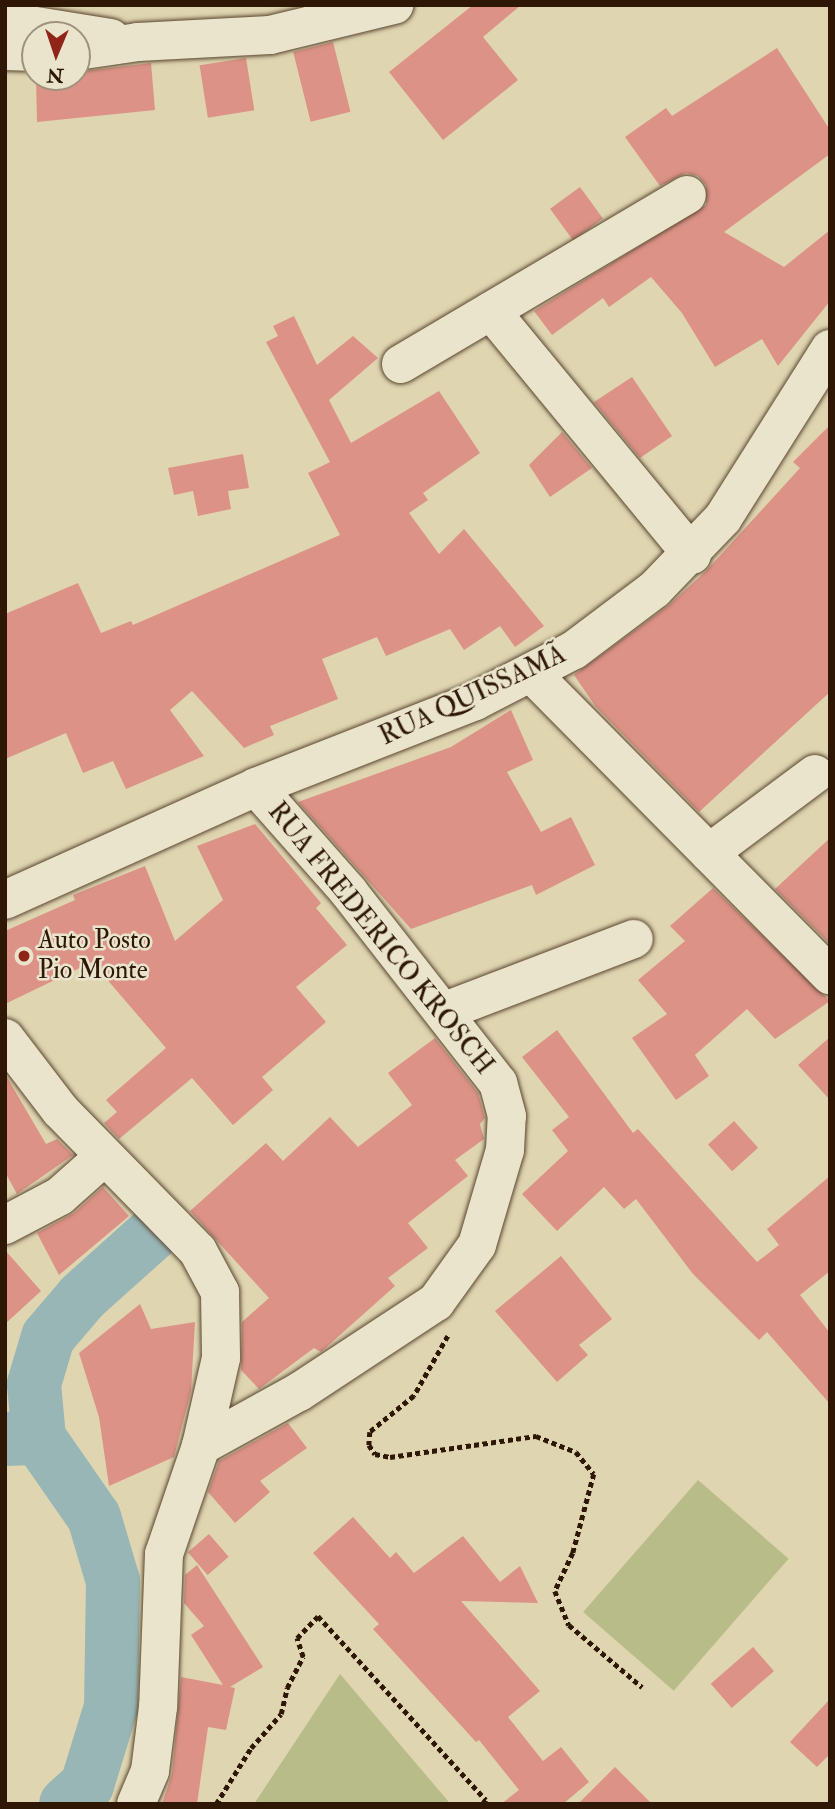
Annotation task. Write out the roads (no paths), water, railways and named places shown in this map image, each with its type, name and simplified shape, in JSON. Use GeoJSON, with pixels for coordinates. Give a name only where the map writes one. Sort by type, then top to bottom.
{"type":"FeatureCollection","features":[{"type":"Feature","properties":{"kind":"street"},"geometry":{"type":"LineString","coordinates":[[91,49],[138,42],[270,35],[394,5]]}},
{"type":"Feature","properties":{"kind":"street"},"geometry":{"type":"LineString","coordinates":[[5,21],[138,42]]}},
{"type":"Feature","properties":{"kind":"street"},"geometry":{"type":"LineString","coordinates":[[401,364],[687,195]]}},
{"type":"Feature","properties":{"kind":"street"},"geometry":{"type":"LineString","coordinates":[[491,311],[692,555]]}},
{"type":"Feature","properties":{"kind":"street","name":"RUA QUISSAMÃ"},"geometry":{"type":"LineString","coordinates":[[5,900],[256,787],[418,726],[532,674],[617,621],[692,555],[738,496],[830,349]]}},
{"type":"Feature","properties":{"kind":"street"},"geometry":{"type":"LineString","coordinates":[[532,674],[830,975]]}},
{"type":"Feature","properties":{"kind":"street"},"geometry":{"type":"LineString","coordinates":[[709,853],[815,774]]}},
{"type":"Feature","properties":{"kind":"street","name":"RUA FREDERICO KROSCH"},"geometry":{"type":"LineString","coordinates":[[201,1446],[404,1327],[457,1280],[477,1245],[496,1193],[508,1116],[498,1083],[445,1011],[256,787]]}},
{"type":"Feature","properties":{"kind":"street"},"geometry":{"type":"LineString","coordinates":[[445,1011],[634,939]]}},
{"type":"Feature","properties":{"kind":"street"},"geometry":{"type":"LineString","coordinates":[[5,1038],[104,1157],[198,1251],[220,1292],[221,1358],[201,1446],[164,1554],[158,1707],[150,1771],[136,1804]]}},
{"type":"Feature","properties":{"kind":"street"},"geometry":{"type":"LineString","coordinates":[[5,1225],[60,1196],[104,1157]]}},
{"type":"Feature","properties":{"kind":"waterway"},"geometry":{"type":"LineString","coordinates":[[39,1438],[34,1384],[48,1337],[82,1297],[151,1235]]}},
{"type":"Feature","properties":{"kind":"waterway"},"geometry":{"type":"LineString","coordinates":[[5,1439],[39,1438],[94,1517],[113,1581],[111,1707],[87,1785],[66,1804]]}},
{"type":"Feature","properties":{"kind":"place","name":"Auto Posto Pio Monte"},"geometry":{"type":"Point","coordinates":[24,956]}}]}
